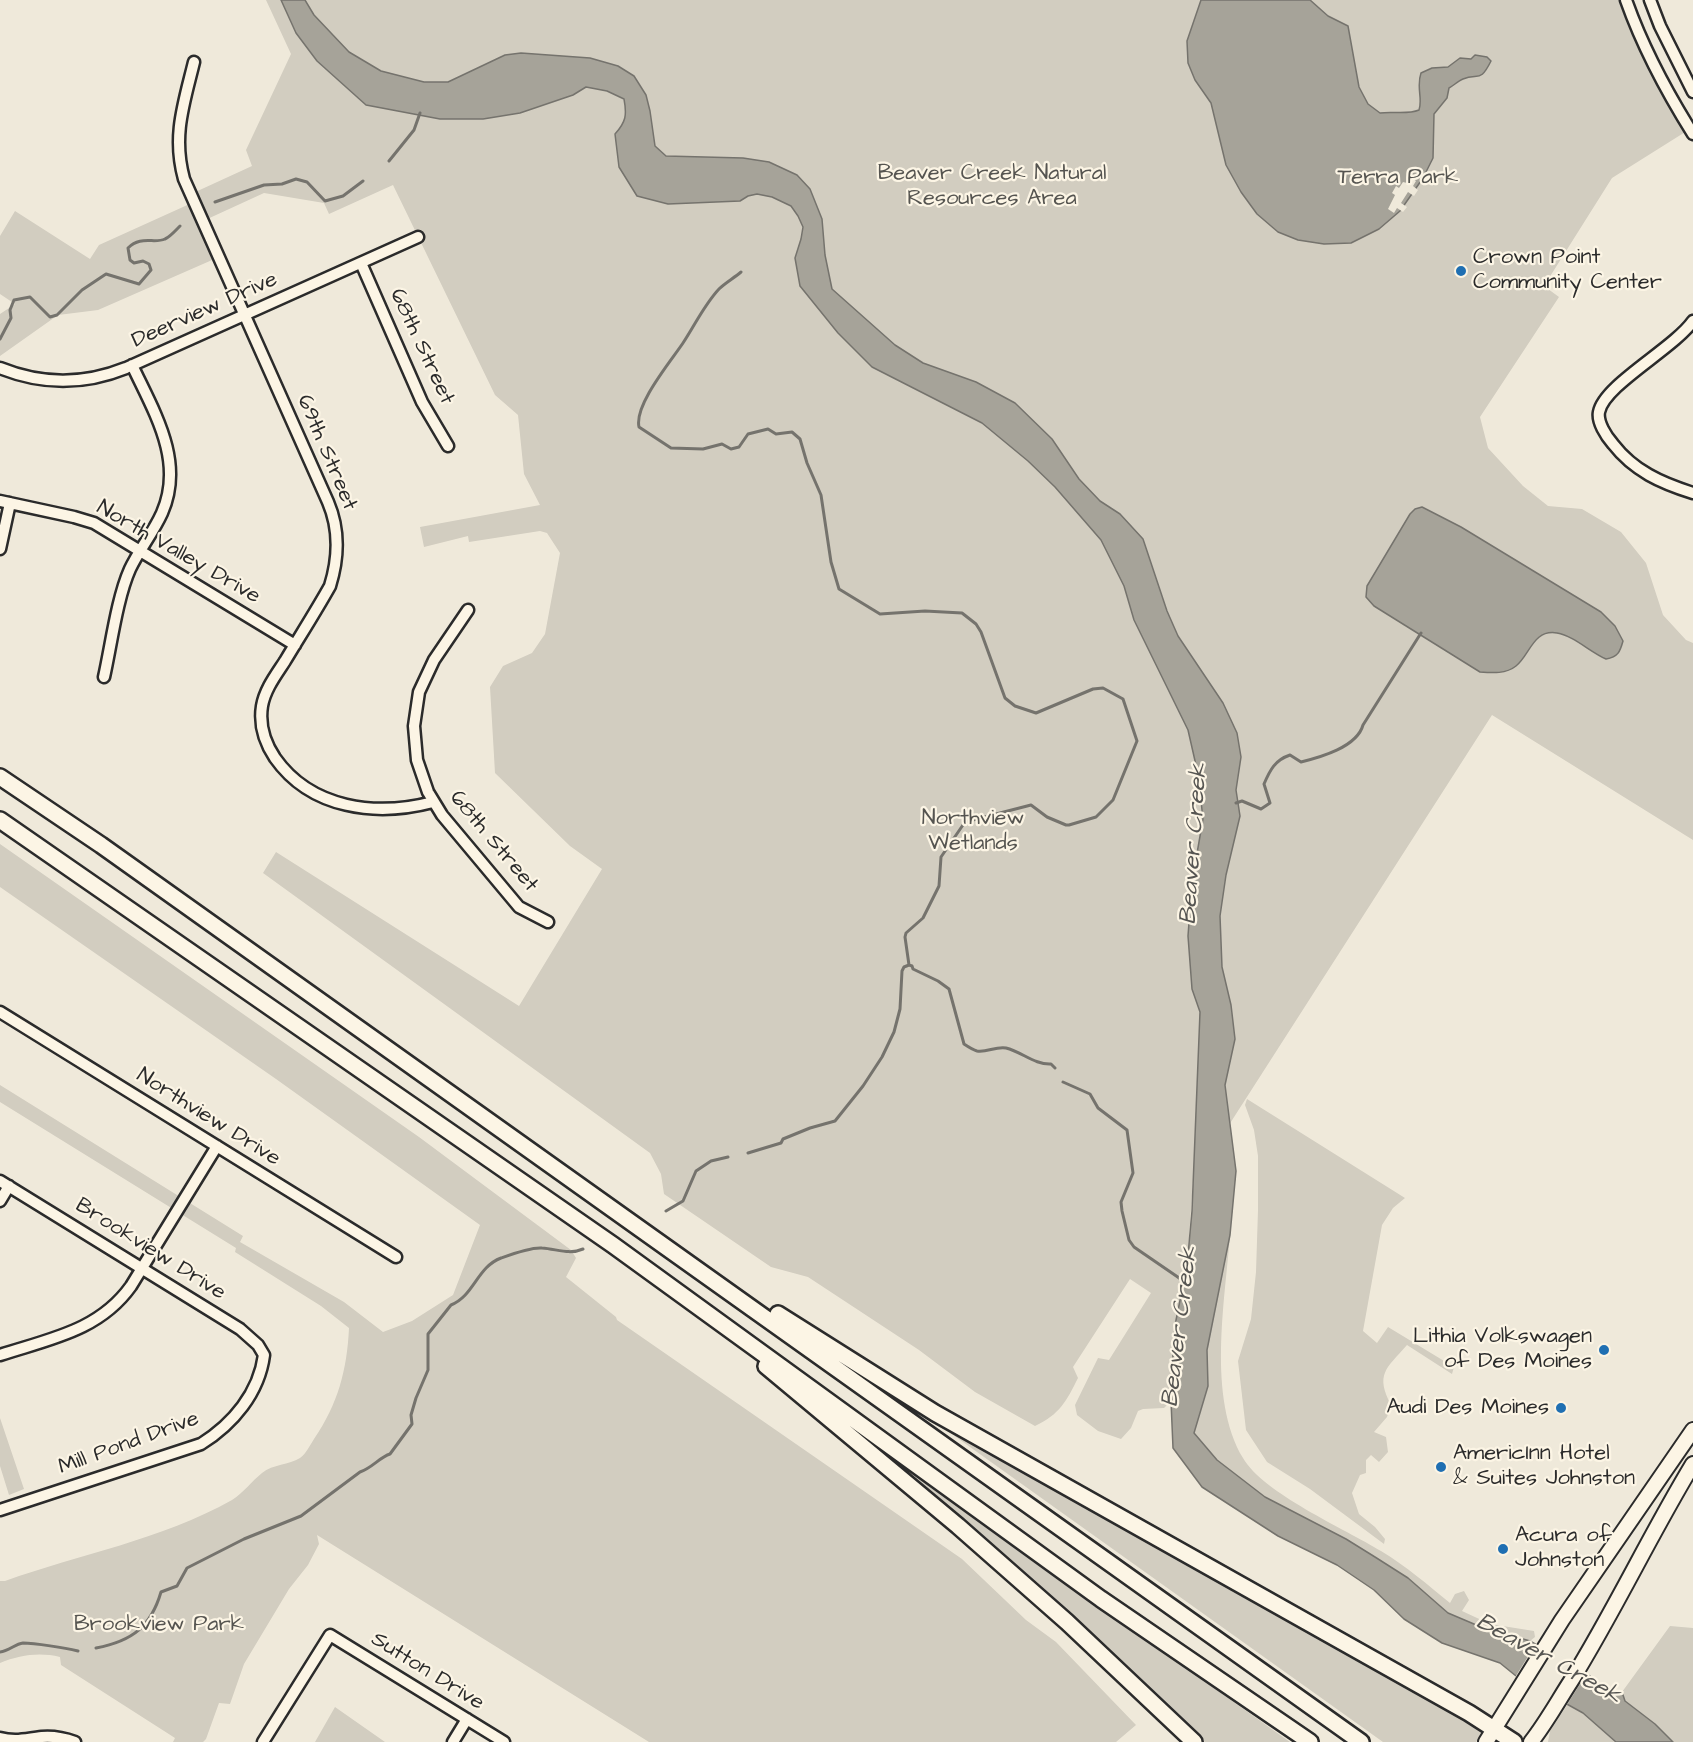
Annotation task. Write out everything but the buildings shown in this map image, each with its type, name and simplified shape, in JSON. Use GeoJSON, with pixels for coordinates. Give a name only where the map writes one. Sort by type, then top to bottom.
{"type":"FeatureCollection","features":[{"type":"Feature","properties":{"kind":"highway"},"geometry":{"type":"LineString","coordinates":[[0,777],[101,845],[1361,1742]]}},
{"type":"Feature","properties":{"kind":"highway"},"geometry":{"type":"LineString","coordinates":[[0,820],[568,1213],[1101,1599],[1310,1742]]}},
{"type":"Feature","properties":{"kind":"highway"},"geometry":{"type":"LineString","coordinates":[[645,1232],[936,1413],[1490,1735],[1514,1742]]}},
{"type":"Feature","properties":{"kind":"highway"},"geometry":{"type":"LineString","coordinates":[[731,1329],[759,1360],[958,1526],[1067,1622],[1194,1742]]}},
{"type":"Feature","properties":{"kind":"main road"},"geometry":{"type":"LineString","coordinates":[[1490,1735],[1562,1620],[1693,1430]]}},
{"type":"Feature","properties":{"kind":"main road"},"geometry":{"type":"LineString","coordinates":[[1531,1742],[1596,1641],[1654,1530],[1693,1464]]}},
{"type":"Feature","properties":{"kind":"street"},"geometry":{"type":"LineString","coordinates":[[1626,0],[1640,38],[1667,93],[1693,134]]}},
{"type":"Feature","properties":{"kind":"street"},"geometry":{"type":"LineString","coordinates":[[1650,0],[1660,26],[1693,92]]}},
{"type":"Feature","properties":{"kind":"street","name":"69th Street"},"geometry":{"type":"LineString","coordinates":[[194,62],[178,132],[180,163],[187,185],[328,502],[336,525],[337,555],[330,586],[270,684],[262,706],[262,730],[283,769],[309,791],[344,804],[383,809],[433,802]]}},
{"type":"Feature","properties":{"kind":"street","name":"Deerview Drive"},"geometry":{"type":"LineString","coordinates":[[0,368],[34,379],[71,381],[104,376],[418,237]]}},
{"type":"Feature","properties":{"kind":"street","name":"68th Street"},"geometry":{"type":"LineString","coordinates":[[361,263],[422,402],[448,446]]}},
{"type":"Feature","properties":{"kind":"street"},"geometry":{"type":"LineString","coordinates":[[1693,321],[1676,340],[1608,393],[1599,411],[1598,419],[1623,458],[1641,472],[1693,494]]}},
{"type":"Feature","properties":{"kind":"street"},"geometry":{"type":"LineString","coordinates":[[104,677],[129,570],[162,512],[168,496],[170,465],[163,433],[132,365]]}},
{"type":"Feature","properties":{"kind":"street"},"geometry":{"type":"LineString","coordinates":[[0,549],[5,502]]}},
{"type":"Feature","properties":{"kind":"street","name":"North Valley Drive"},"geometry":{"type":"LineString","coordinates":[[5,502],[94,523],[295,645]]}},
{"type":"Feature","properties":{"kind":"street","name":"68th Street"},"geometry":{"type":"LineString","coordinates":[[468,610],[430,668],[419,692],[414,726],[421,776],[442,815],[519,907],[548,922]]}},
{"type":"Feature","properties":{"kind":"street","name":"Northview Drive"},"geometry":{"type":"LineString","coordinates":[[0,1012],[396,1257]]}},
{"type":"Feature","properties":{"kind":"street"},"geometry":{"type":"LineString","coordinates":[[0,1355],[74,1331],[101,1317],[114,1307],[142,1268],[217,1146]]}},
{"type":"Feature","properties":{"kind":"street","name":"Brookview Drive"},"geometry":{"type":"LineString","coordinates":[[0,1201],[4,1183],[240,1329],[258,1345],[264,1356]]}},
{"type":"Feature","properties":{"kind":"street","name":"Mill Pond Drive"},"geometry":{"type":"LineString","coordinates":[[0,1510],[201,1444],[226,1426],[237,1414],[257,1383],[262,1372],[264,1356]]}},
{"type":"Feature","properties":{"kind":"street","name":"Sutton Drive"},"geometry":{"type":"LineString","coordinates":[[263,1742],[330,1635],[504,1742]]}},
{"type":"Feature","properties":{"kind":"street"},"geometry":{"type":"LineString","coordinates":[[453,1742],[467,1719]]}},
{"type":"Feature","properties":{"kind":"street"},"geometry":{"type":"LineString","coordinates":[[0,1738],[25,1741],[43,1737],[60,1737],[75,1742]]}},
{"type":"Feature","properties":{"kind":"green space"},"geometry":{"type":"Polygon","coordinates":[[[266,0],[1626,0],[1690,129],[1612,178],[1544,286],[1559,297],[1480,417],[1488,448],[1523,486],[1548,506],[1582,509],[1621,532],[1646,563],[1663,615],[1686,640],[1693,643],[1693,840],[1492,715],[1193,1181],[1187,1266],[1174,1330],[1171,1401],[1164,1408],[1138,1411],[1131,1428],[1121,1439],[1098,1431],[1077,1415],[1075,1405],[1098,1358],[1109,1360],[1151,1293],[1130,1279],[1073,1367],[1078,1378],[1066,1401],[1051,1417],[1035,1426],[975,1392],[919,1350],[808,1277],[771,1267],[664,1194],[661,1174],[650,1153],[263,873],[276,852],[519,1006],[602,869],[570,846],[495,773],[490,687],[503,666],[532,653],[545,634],[560,553],[547,533],[540,531],[469,542],[468,536],[424,547],[420,527],[540,505],[524,474],[518,415],[495,395],[393,185],[329,214],[324,203],[264,193],[203,221],[219,257],[98,310],[58,315],[0,356],[0,314],[15,304],[0,294],[0,236],[15,211],[90,259],[99,245],[194,202],[191,194],[252,166],[246,150],[291,54],[266,0]]]}},
{"type":"Feature","properties":{"kind":"green space","name":"Brookview Park"},"geometry":{"type":"Polygon","coordinates":[[[0,844],[419,1137],[571,1250],[576,1258],[566,1277],[617,1320],[962,1559],[1026,1620],[1056,1642],[1136,1725],[1116,1742],[649,1742],[317,1535],[319,1544],[308,1565],[289,1589],[244,1664],[230,1704],[219,1703],[203,1742],[173,1742],[175,1738],[61,1665],[60,1657],[30,1655],[0,1663],[0,1581],[177,1526],[232,1500],[266,1470],[302,1456],[322,1426],[335,1400],[346,1358],[349,1328],[321,1306],[235,1252],[236,1248],[0,1102],[0,1085],[243,1236],[240,1242],[344,1302],[383,1332],[412,1321],[453,1295],[480,1225],[276,1079],[0,887],[0,844]]]}},
{"type":"Feature","properties":{"kind":"green space"},"geometry":{"type":"Polygon","coordinates":[[[1247,1099],[1405,1198],[1393,1208],[1382,1225],[1363,1331],[1377,1343],[1388,1327],[1454,1367],[1452,1374],[1407,1345],[1385,1372],[1384,1386],[1391,1405],[1387,1417],[1374,1432],[1386,1437],[1388,1452],[1379,1462],[1371,1455],[1366,1460],[1366,1473],[1360,1475],[1352,1493],[1359,1514],[1385,1539],[1384,1544],[1310,1489],[1267,1462],[1246,1430],[1238,1361],[1251,1319],[1256,1272],[1258,1210],[1258,1156],[1254,1130],[1245,1105],[1247,1099]]]}},
{"type":"Feature","properties":{"kind":"green space"},"geometry":{"type":"Polygon","coordinates":[[[1230,1235],[1222,1319],[1222,1378],[1225,1407],[1232,1434],[1243,1458],[1253,1471],[1286,1497],[1390,1557],[1450,1603],[1455,1594],[1464,1591],[1469,1600],[1462,1611],[1490,1624],[1534,1631],[1535,1637],[1530,1641],[1481,1627],[1448,1613],[1408,1578],[1375,1557],[1346,1539],[1265,1497],[1217,1460],[1194,1433],[1208,1387],[1207,1350],[1230,1235]]]}},
{"type":"Feature","properties":{"kind":"green space"},"geometry":{"type":"Polygon","coordinates":[[[0,1418],[24,1489],[9,1495],[0,1466],[0,1418]]]}},
{"type":"Feature","properties":{"kind":"green space"},"geometry":{"type":"Polygon","coordinates":[[[935,1422],[1484,1730],[1476,1742],[1383,1742],[935,1422]]]}},
{"type":"Feature","properties":{"kind":"green space"},"geometry":{"type":"Polygon","coordinates":[[[899,1464],[1290,1742],[1205,1742],[1054,1601],[897,1467],[899,1464]]]}},
{"type":"Feature","properties":{"kind":"green space"},"geometry":{"type":"Polygon","coordinates":[[[1670,1626],[1693,1628],[1693,1742],[1673,1742],[1655,1724],[1625,1701],[1622,1692],[1670,1626]]]}},
{"type":"Feature","properties":{"kind":"green space"},"geometry":{"type":"Polygon","coordinates":[[[1567,1705],[1583,1713],[1616,1742],[1548,1742],[1550,1731],[1567,1705]]]}},
{"type":"Feature","properties":{"kind":"green space"},"geometry":{"type":"Polygon","coordinates":[[[335,1707],[385,1742],[315,1742],[335,1707]]]}},
{"type":"Feature","properties":{"kind":"water","name":"Beaver Creek"},"geometry":{"type":"Polygon","coordinates":[[[281,0],[305,0],[314,15],[349,52],[381,71],[424,82],[448,82],[505,55],[521,53],[590,58],[618,66],[634,76],[646,95],[655,146],[666,156],[743,158],[769,162],[797,175],[810,189],[822,219],[825,255],[832,289],[895,345],[923,363],[976,382],[1015,403],[1052,439],[1079,479],[1100,501],[1120,514],[1143,539],[1167,611],[1178,636],[1223,703],[1237,733],[1241,757],[1236,790],[1240,816],[1226,875],[1220,916],[1222,967],[1231,1005],[1235,1039],[1225,1085],[1236,1171],[1230,1235],[1207,1350],[1208,1386],[1194,1433],[1217,1460],[1265,1497],[1346,1539],[1375,1557],[1408,1578],[1448,1613],[1481,1627],[1530,1641],[1590,1676],[1598,1689],[1622,1692],[1625,1701],[1655,1724],[1673,1742],[1616,1742],[1583,1713],[1516,1676],[1500,1663],[1442,1643],[1404,1619],[1374,1590],[1337,1565],[1278,1536],[1202,1487],[1173,1448],[1171,1401],[1174,1330],[1187,1266],[1192,1211],[1200,1012],[1192,989],[1188,936],[1192,882],[1203,819],[1198,774],[1188,730],[1134,620],[1124,586],[1101,540],[1055,487],[982,423],[872,367],[838,333],[800,286],[795,258],[803,227],[791,206],[772,197],[757,194],[740,201],[668,204],[637,196],[619,167],[615,134],[625,118],[624,99],[607,91],[586,87],[573,95],[520,113],[483,119],[440,119],[366,105],[317,61],[296,33],[281,0]]]}},
{"type":"Feature","properties":{"kind":"water"},"geometry":{"type":"Polygon","coordinates":[[[1201,0],[1310,0],[1328,16],[1348,26],[1359,87],[1368,104],[1380,113],[1419,110],[1421,73],[1432,68],[1448,67],[1460,58],[1471,59],[1475,55],[1487,57],[1491,61],[1482,75],[1468,77],[1449,88],[1447,98],[1434,114],[1433,158],[1423,178],[1400,211],[1379,229],[1351,243],[1324,244],[1298,240],[1278,232],[1257,214],[1226,165],[1211,103],[1195,80],[1188,63],[1187,41],[1201,0]]]}},
{"type":"Feature","properties":{"kind":"water"},"geometry":{"type":"Polygon","coordinates":[[[1422,507],[1461,527],[1601,612],[1615,626],[1623,641],[1618,653],[1606,659],[1570,637],[1549,633],[1537,639],[1512,669],[1480,672],[1374,606],[1366,597],[1367,586],[1410,514],[1422,507]]]}},
{"type":"Feature","properties":{"kind":"pier"},"geometry":{"type":"Polygon","coordinates":[[[1411,177],[1416,181],[1413,186],[1418,190],[1414,196],[1408,192],[1401,203],[1407,207],[1403,212],[1397,208],[1394,213],[1388,209],[1395,195],[1392,193],[1396,186],[1399,188],[1411,177]]]}},
{"type":"Feature","properties":{"kind":"pier"},"geometry":{"type":"Polygon","coordinates":[[[1537,1642],[1588,1671],[1565,1708],[1514,1679],[1537,1642]]]}},
{"type":"Feature","properties":{"kind":"waterway"},"geometry":{"type":"LineString","coordinates":[[389,161],[414,130],[420,113]]}},
{"type":"Feature","properties":{"kind":"waterway"},"geometry":{"type":"LineString","coordinates":[[215,202],[264,185],[282,184],[296,179],[307,182],[325,201],[343,196],[363,181]]}},
{"type":"Feature","properties":{"kind":"waterway"},"geometry":{"type":"LineString","coordinates":[[0,339],[11,318],[10,310],[14,300],[30,297],[50,317],[57,315],[82,290],[106,274],[139,284],[151,270],[149,264],[143,261],[134,263],[130,260],[128,248],[138,242],[165,239],[180,226]]}},
{"type":"Feature","properties":{"kind":"waterway"},"geometry":{"type":"LineString","coordinates":[[741,272],[721,287],[704,308],[648,396],[642,407],[639,427],[671,448],[703,449],[722,444],[731,449],[739,447],[748,434],[768,429],[776,434],[792,432],[800,439],[807,463],[821,495],[831,562],[839,589],[880,614],[925,611],[962,613],[976,624],[981,632],[1005,698],[1015,706],[1036,713],[1093,689],[1103,688],[1123,699],[1137,741],[1113,800],[1096,817],[1069,825],[1047,817],[1031,805],[965,822],[941,857],[939,886],[923,918],[906,933],[905,937],[909,965],[949,989],[964,1044],[980,1051],[1006,1048],[1039,1062],[1051,1064],[1055,1068]]}},
{"type":"Feature","properties":{"kind":"waterway"},"geometry":{"type":"LineString","coordinates":[[1236,803],[1242,801],[1261,809],[1270,803],[1264,784],[1271,770],[1280,760],[1290,755],[1301,762],[1309,760],[1337,750],[1354,739],[1421,633]]}},
{"type":"Feature","properties":{"kind":"waterway"},"geometry":{"type":"LineString","coordinates":[[748,1153],[781,1143],[783,1139],[810,1128],[835,1121],[863,1086],[882,1057],[894,1032],[900,1009],[902,971],[909,965]]}},
{"type":"Feature","properties":{"kind":"waterway","name":"Beaver Creek"},"geometry":{"type":"LineString","coordinates":[[1063,1082],[1090,1094],[1098,1108],[1127,1130],[1133,1173],[1121,1202],[1129,1240],[1134,1247],[1185,1282]]}},
{"type":"Feature","properties":{"kind":"waterway"},"geometry":{"type":"LineString","coordinates":[[666,1211],[683,1201],[696,1171],[711,1161],[728,1157]]}},
{"type":"Feature","properties":{"kind":"waterway"},"geometry":{"type":"LineString","coordinates":[[96,1648],[120,1641],[139,1630],[152,1614],[161,1592],[177,1586],[187,1568],[244,1539],[301,1516],[360,1472],[390,1454],[412,1424],[411,1415],[416,1398],[428,1370],[428,1334],[451,1305],[465,1295],[493,1262],[532,1249],[542,1248],[568,1252],[583,1249]]}},
{"type":"Feature","properties":{"kind":"waterway"},"geometry":{"type":"LineString","coordinates":[[0,1652],[23,1643],[78,1651]]}},
{"type":"Feature","properties":{"kind":"place","name":"Crown Point Community Center"},"geometry":{"type":"Point","coordinates":[1461,271]}},
{"type":"Feature","properties":{"kind":"place","name":"Lithia Volkswagen of Des Moines"},"geometry":{"type":"Point","coordinates":[1604,1350]}},
{"type":"Feature","properties":{"kind":"place","name":"Audi Des Moines"},"geometry":{"type":"Point","coordinates":[1561,1408]}},
{"type":"Feature","properties":{"kind":"place","name":"AmericInn Hotel & Suites Johnston"},"geometry":{"type":"Point","coordinates":[1441,1467]}},
{"type":"Feature","properties":{"kind":"place","name":"Acura of Johnston"},"geometry":{"type":"Point","coordinates":[1503,1549]}},
{"type":"Feature","properties":{"kind":"park label","name":"Terra Park"},"geometry":{"type":"Point","coordinates":[1398,178]}},
{"type":"Feature","properties":{"kind":"park label","name":"Beaver Creek Natural Resources Area"},"geometry":{"type":"Point","coordinates":[992,186]}},
{"type":"Feature","properties":{"kind":"park label","name":"Northview Wetlands"},"geometry":{"type":"Point","coordinates":[973,832]}}]}
